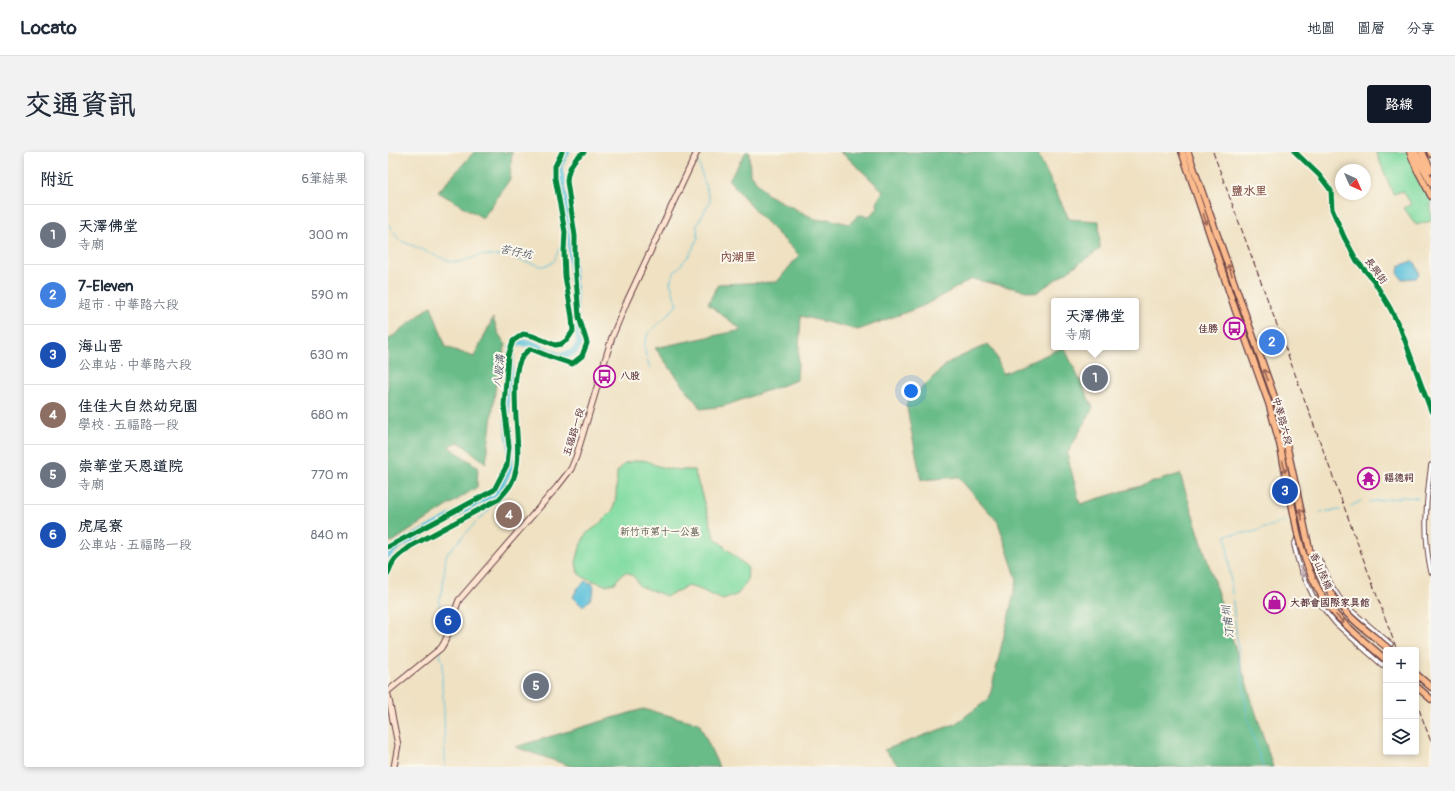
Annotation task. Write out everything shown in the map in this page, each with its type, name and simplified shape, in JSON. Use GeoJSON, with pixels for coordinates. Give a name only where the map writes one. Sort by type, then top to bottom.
{"type":"FeatureCollection","features":[{"type":"Feature","properties":{"kind":"highway"},"geometry":{"type":"LineString","coordinates":[[1410,152],[1418,171]]}},
{"type":"Feature","properties":{"kind":"highway"},"geometry":{"type":"LineString","coordinates":[[1416,152],[1431,182]]}},
{"type":"Feature","properties":{"kind":"highway"},"geometry":{"type":"LineString","coordinates":[[1422,152],[1431,170]]}},
{"type":"Feature","properties":{"kind":"main road","name":"五福路一段"},"geometry":{"type":"LineString","coordinates":[[388,692],[441,648],[446,641],[454,610],[459,600],[571,469],[576,457],[612,337],[627,301],[697,152]]}},
{"type":"Feature","properties":{"kind":"main road","name":"中華路六段"},"geometry":{"type":"LineString","coordinates":[[1182,152],[1269,404],[1280,444],[1298,535]]}},
{"type":"Feature","properties":{"kind":"main road","name":"中華路六段"},"geometry":{"type":"LineString","coordinates":[[1188,152],[1283,423],[1310,552]]}},
{"type":"Feature","properties":{"kind":"main road"},"geometry":{"type":"LineString","coordinates":[[1418,171],[1431,196]]}},
{"type":"Feature","properties":{"kind":"main road","name":"香山陸橋"},"geometry":{"type":"LineString","coordinates":[[1298,535],[1303,556],[1313,579],[1325,600],[1343,622],[1383,657]]}},
{"type":"Feature","properties":{"kind":"main road","name":"香山陸橋"},"geometry":{"type":"LineString","coordinates":[[1310,552],[1320,576],[1336,601],[1348,614],[1386,647]]}},
{"type":"Feature","properties":{"kind":"main road"},"geometry":{"type":"LineString","coordinates":[[1419,677],[1431,687]]}},
{"type":"Feature","properties":{"kind":"main road"},"geometry":{"type":"LineString","coordinates":[[1419,689],[1431,699]]}},
{"type":"Feature","properties":{"kind":"main road"},"geometry":{"type":"LineString","coordinates":[[388,695],[398,744],[394,767]]}},
{"type":"Feature","properties":{"kind":"street","name":"長興街"},"geometry":{"type":"LineString","coordinates":[[1295,152],[1319,175],[1331,191],[1332,209],[1344,237],[1357,261],[1374,281],[1390,308],[1401,330],[1431,411]]}},
{"type":"Feature","properties":{"kind":"street"},"geometry":{"type":"LineString","coordinates":[[1431,464],[1426,501],[1426,548],[1431,572]]}},
{"type":"Feature","properties":{"kind":"street","name":"中華路六段"},"geometry":{"type":"LineString","coordinates":[[1298,535],[1294,545],[1300,568],[1313,596],[1336,624],[1382,664],[1383,662]]}},
{"type":"Feature","properties":{"kind":"green space"},"geometry":{"type":"Polygon","coordinates":[[[474,152],[512,152],[510,179],[483,218],[438,192],[474,152]]]}},
{"type":"Feature","properties":{"kind":"green space"},"geometry":{"type":"Polygon","coordinates":[[[746,152],[749,152],[750,174],[768,195],[817,220],[828,219],[849,224],[859,215],[869,216],[878,208],[877,203],[883,191],[840,152],[1037,152],[1069,219],[1099,221],[1100,249],[1036,293],[972,279],[923,306],[858,330],[801,316],[797,380],[724,406],[701,409],[655,348],[742,330],[708,304],[718,284],[777,282],[799,255],[760,216],[729,180],[746,152]]]}},
{"type":"Feature","properties":{"kind":"green space"},"geometry":{"type":"Polygon","coordinates":[[[1376,152],[1407,152],[1431,199],[1431,221],[1416,225],[1404,208],[1411,204],[1403,191],[1393,194],[1376,152]]]}},
{"type":"Feature","properties":{"kind":"green space"},"geometry":{"type":"Polygon","coordinates":[[[431,306],[446,347],[474,357],[493,318],[498,333],[506,345],[498,368],[486,463],[459,442],[448,446],[478,467],[477,487],[392,542],[388,541],[388,340],[431,306]]]}},
{"type":"Feature","properties":{"kind":"green space"},"geometry":{"type":"Polygon","coordinates":[[[988,344],[995,354],[1003,374],[1057,350],[1065,350],[1093,408],[1067,454],[1080,504],[1180,474],[1273,767],[900,767],[884,750],[955,724],[989,699],[1017,580],[998,522],[958,477],[921,480],[906,403],[949,362],[988,344]]]}},
{"type":"Feature","properties":{"kind":"green space","name":"新竹市第十一公墓"},"geometry":{"type":"Polygon","coordinates":[[[640,460],[667,468],[694,470],[715,538],[748,568],[747,581],[738,594],[723,600],[699,589],[688,586],[667,596],[639,586],[637,581],[626,572],[620,576],[615,583],[605,585],[583,577],[578,573],[576,562],[581,544],[586,534],[597,526],[613,510],[616,497],[617,472],[625,463],[640,460]]]}},
{"type":"Feature","properties":{"kind":"green space"},"geometry":{"type":"Polygon","coordinates":[[[643,709],[699,723],[719,767],[573,767],[515,747],[643,709]]]}},
{"type":"Feature","properties":{"kind":"water"},"geometry":{"type":"Polygon","coordinates":[[[1412,261],[1416,264],[1419,274],[1416,278],[1402,279],[1398,273],[1399,266],[1412,261]]]}},
{"type":"Feature","properties":{"kind":"water"},"geometry":{"type":"Polygon","coordinates":[[[585,581],[593,584],[594,591],[590,600],[582,606],[573,597],[577,589],[585,581]]]}},
{"type":"Feature","properties":{"kind":"waterway","name":"八股溝"},"geometry":{"type":"LineString","coordinates":[[388,555],[398,546],[497,492],[510,468],[511,444],[506,405],[512,349],[516,343],[530,343],[561,357],[575,351],[580,343],[575,313],[570,230],[559,166],[567,152]]}},
{"type":"Feature","properties":{"kind":"waterway"},"geometry":{"type":"LineString","coordinates":[[651,369],[646,357],[644,345],[648,333],[677,305],[670,282],[674,273],[690,254],[698,238],[697,225],[710,201],[697,158]]}},
{"type":"Feature","properties":{"kind":"waterway","name":"苦仔坑"},"geometry":{"type":"LineString","coordinates":[[388,224],[399,240],[451,262],[460,262],[481,255],[509,257],[541,266],[549,265],[554,261],[559,249],[571,243]]}},
{"type":"Feature","properties":{"kind":"waterway"},"geometry":{"type":"LineString","coordinates":[[446,631],[445,622],[440,614],[439,601],[443,585],[446,555],[490,509],[497,492]]}},
{"type":"Feature","properties":{"kind":"waterway","name":"汀甫圳"},"geometry":{"type":"LineString","coordinates":[[1369,502],[1403,497],[1418,498]]}},
{"type":"Feature","properties":{"kind":"waterway","name":"汀甫圳"},"geometry":{"type":"LineString","coordinates":[[1351,506],[1361,501]]}},
{"type":"Feature","properties":{"kind":"waterway","name":"汀甫圳"},"geometry":{"type":"LineString","coordinates":[[1320,512],[1340,510]]}},
{"type":"Feature","properties":{"kind":"waterway","name":"汀甫圳"},"geometry":{"type":"LineString","coordinates":[[1263,767],[1248,720],[1237,641],[1226,535],[1253,532],[1285,521]]}},
{"type":"Feature","properties":{"kind":"waterway","name":"八股溝"},"geometry":{"type":"LineString","coordinates":[[390,548],[394,550]]}},
{"type":"Feature","properties":{"kind":"waterway"},"geometry":{"type":"LineString","coordinates":[[441,651],[440,655],[443,662],[442,683],[445,767]]}},
{"type":"Feature","properties":{"kind":"railway"},"geometry":{"type":"LineString","coordinates":[[1213,152],[1396,647]]}},
{"type":"Feature","properties":{"kind":"railway"},"geometry":{"type":"LineString","coordinates":[[1419,709],[1431,742]]}},
{"type":"Feature","properties":{"kind":"cycle path"},"geometry":{"type":"LineString","coordinates":[[388,547],[494,490],[507,465],[509,446],[504,405],[508,356],[513,341],[523,334],[533,336],[555,345],[561,344],[567,340],[573,331],[565,276],[565,232],[555,178],[555,166],[562,152]]}},
{"type":"Feature","properties":{"kind":"cycle path"},"geometry":{"type":"LineString","coordinates":[[388,574],[396,558],[411,546],[499,499],[510,486],[515,475],[518,458],[515,386],[517,370],[522,357],[531,349],[572,364],[582,356],[587,343],[579,317],[575,264],[575,236],[567,181],[572,164],[584,152]]}},
{"type":"Feature","properties":{"kind":"cycle path"},"geometry":{"type":"LineString","coordinates":[[1295,152],[1319,175],[1331,191],[1332,209],[1344,237],[1357,261],[1374,281],[1390,308],[1401,330],[1431,411]]}},
{"type":"Feature","properties":{"kind":"place","name":"佳勝"},"geometry":{"type":"Point","coordinates":[1234,329]}},
{"type":"Feature","properties":{"kind":"place","name":"7-Eleven"},"geometry":{"type":"Point","coordinates":[1272,342]}},
{"type":"Feature","properties":{"kind":"place","name":"八股"},"geometry":{"type":"Point","coordinates":[605,376]}},
{"type":"Feature","properties":{"kind":"place","name":"天澤佛堂"},"geometry":{"type":"Point","coordinates":[1095,378]}},
{"type":"Feature","properties":{"kind":"place","name":"福德祠"},"geometry":{"type":"Point","coordinates":[1368,478]}},
{"type":"Feature","properties":{"kind":"place","name":"海山罟"},"geometry":{"type":"Point","coordinates":[1285,491]}},
{"type":"Feature","properties":{"kind":"place","name":"佳佳大自然幼兒園"},"geometry":{"type":"Point","coordinates":[509,515]}},
{"type":"Feature","properties":{"kind":"place","name":"大都會國際家具館"},"geometry":{"type":"Point","coordinates":[1274,603]}},
{"type":"Feature","properties":{"kind":"place","name":"虎尾寮"},"geometry":{"type":"Point","coordinates":[448,621]}},
{"type":"Feature","properties":{"kind":"place","name":"崇華堂天恩道院"},"geometry":{"type":"Point","coordinates":[536,686]}},
{"type":"Feature","properties":{"kind":"district","name":"鹽水里"},"geometry":{"type":"Point","coordinates":[1249,191]}},
{"type":"Feature","properties":{"kind":"district","name":"内湖里"},"geometry":{"type":"Point","coordinates":[738,257]}}]}
